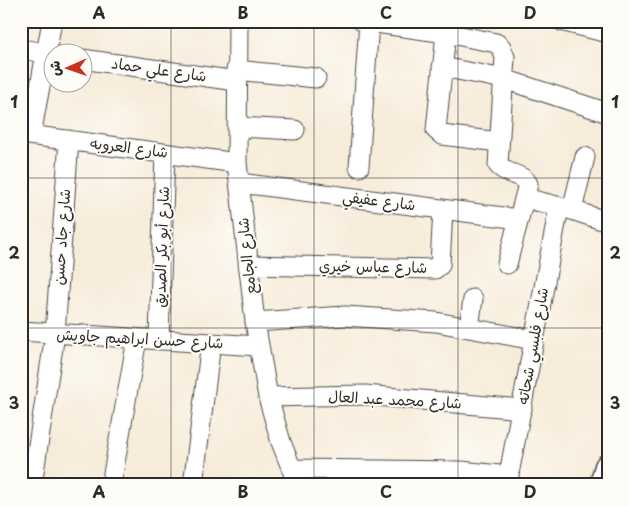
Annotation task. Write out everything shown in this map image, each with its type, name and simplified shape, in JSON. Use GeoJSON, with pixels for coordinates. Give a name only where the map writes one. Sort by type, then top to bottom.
{"type":"FeatureCollection","features":[{"type":"Feature","properties":{"kind":"main road"},"geometry":{"type":"LineString","coordinates":[[603,485],[608,467]]}},
{"type":"Feature","properties":{"kind":"street"},"geometry":{"type":"LineString","coordinates":[[50,42],[52,21]]}},
{"type":"Feature","properties":{"kind":"street","name":"شارع الجامع"},"geometry":{"type":"LineString","coordinates":[[238,21],[236,76],[237,162],[255,322],[268,397],[281,442],[295,477]]}},
{"type":"Feature","properties":{"kind":"street"},"geometry":{"type":"LineString","coordinates":[[561,21],[608,33]]}},
{"type":"Feature","properties":{"kind":"street"},"geometry":{"type":"LineString","coordinates":[[359,167],[365,22],[446,33],[496,43],[501,47],[505,57],[498,165],[503,170],[528,181],[507,264]]}},
{"type":"Feature","properties":{"kind":"street"},"geometry":{"type":"LineString","coordinates":[[446,33],[436,130],[442,135],[499,142]]}},
{"type":"Feature","properties":{"kind":"street"},"geometry":{"type":"LineString","coordinates":[[21,49],[42,53]]}},
{"type":"Feature","properties":{"kind":"street","name":"شارع علي حماد"},"geometry":{"type":"LineString","coordinates":[[92,59],[236,76],[316,78]]}},
{"type":"Feature","properties":{"kind":"street"},"geometry":{"type":"LineString","coordinates":[[442,67],[504,79],[608,113]]}},
{"type":"Feature","properties":{"kind":"street"},"geometry":{"type":"LineString","coordinates":[[26,135],[42,79]]}},
{"type":"Feature","properties":{"kind":"street"},"geometry":{"type":"LineString","coordinates":[[237,126],[295,130]]}},
{"type":"Feature","properties":{"kind":"street","name":"شارع العروبه"},"geometry":{"type":"LineString","coordinates":[[26,135],[237,162]]}},
{"type":"Feature","properties":{"kind":"street","name":"شارع جاد حسن"},"geometry":{"type":"LineString","coordinates":[[32,485],[55,334],[69,140]]}},
{"type":"Feature","properties":{"kind":"street","name":"شارع أبو بكر الصديق"},"geometry":{"type":"LineString","coordinates":[[159,340],[165,153]]}},
{"type":"Feature","properties":{"kind":"street","name":"شارع فلبسي شحاته"},"geometry":{"type":"LineString","coordinates":[[508,480],[534,340],[565,208],[585,157]]}},
{"type":"Feature","properties":{"kind":"street","name":"شارع عفيفي"},"geometry":{"type":"LineString","coordinates":[[240,183],[519,219]]}},
{"type":"Feature","properties":{"kind":"street"},"geometry":{"type":"LineString","coordinates":[[525,198],[565,208],[608,222]]}},
{"type":"Feature","properties":{"kind":"street","name":"شارع عباس خيري"},"geometry":{"type":"LineString","coordinates":[[248,265],[435,269],[440,264],[443,209]]}},
{"type":"Feature","properties":{"kind":"street"},"geometry":{"type":"LineString","coordinates":[[469,328],[473,299]]}},
{"type":"Feature","properties":{"kind":"street"},"geometry":{"type":"LineString","coordinates":[[255,322],[345,316],[436,322],[534,340]]}},
{"type":"Feature","properties":{"kind":"street","name":"شارع حسن ابراهيم جاويش"},"geometry":{"type":"LineString","coordinates":[[21,331],[258,346]]}},
{"type":"Feature","properties":{"kind":"street"},"geometry":{"type":"LineString","coordinates":[[111,485],[137,338]]}},
{"type":"Feature","properties":{"kind":"street"},"geometry":{"type":"LineString","coordinates":[[193,485],[211,343]]}},
{"type":"Feature","properties":{"kind":"street","name":"شارع محمد عبد العال"},"geometry":{"type":"LineString","coordinates":[[268,397],[365,395],[522,409]]}},
{"type":"Feature","properties":{"kind":"street"},"geometry":{"type":"LineString","coordinates":[[295,477],[461,471],[508,480]]}}]}
